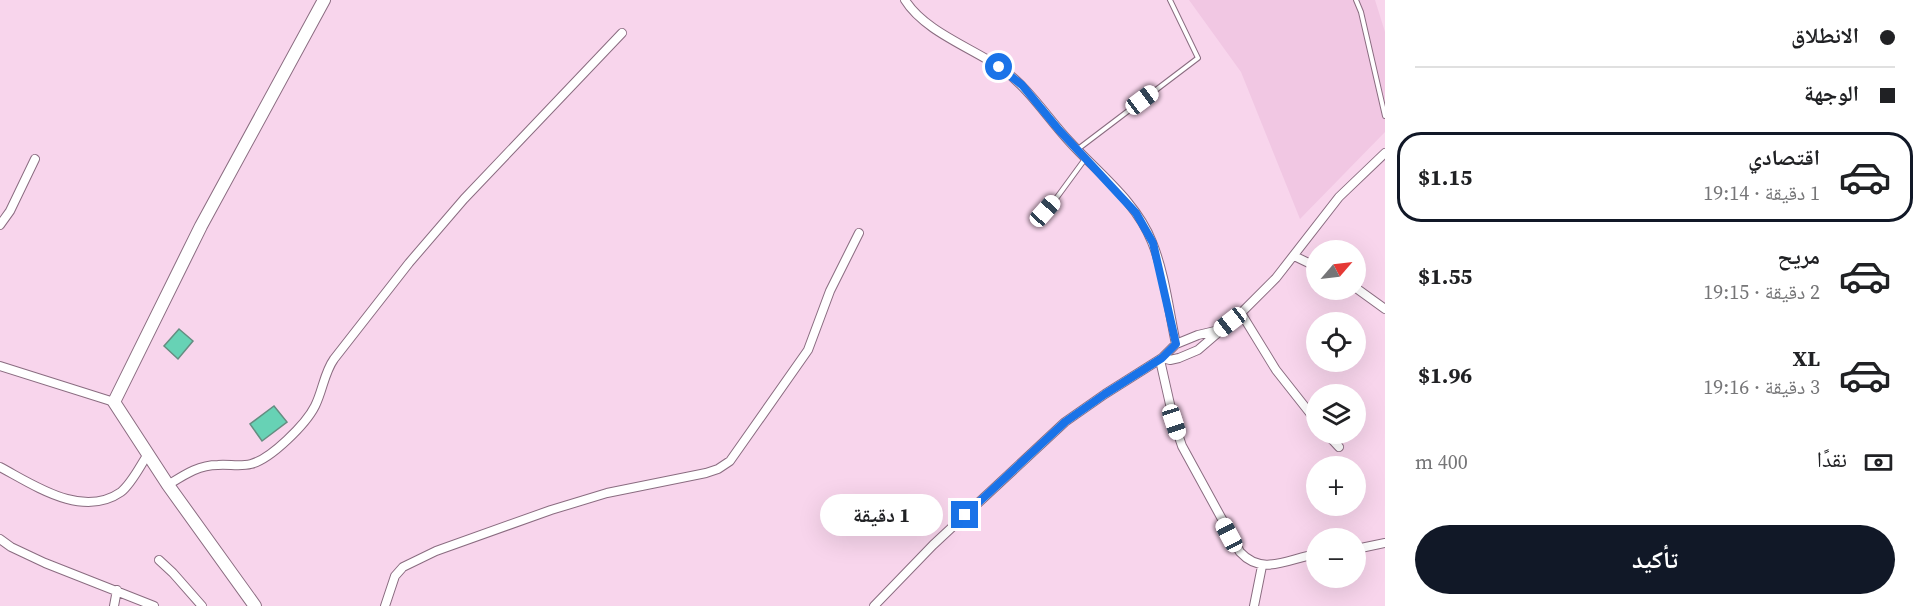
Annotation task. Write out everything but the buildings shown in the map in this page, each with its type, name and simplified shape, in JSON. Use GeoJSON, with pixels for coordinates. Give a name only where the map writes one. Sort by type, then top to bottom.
{"type":"FeatureCollection","features":[{"type":"Feature","properties":{"kind":"street"},"geometry":{"type":"LineString","coordinates":[[114,402],[201,226],[324,0]]}},
{"type":"Feature","properties":{"kind":"street"},"geometry":{"type":"LineString","coordinates":[[905,0],[909,7],[929,24],[999,67],[1022,85],[1085,159],[1121,195],[1145,227],[1153,243],[1176,344]]}},
{"type":"Feature","properties":{"kind":"street"},"geometry":{"type":"LineString","coordinates":[[168,485],[204,466],[253,464],[279,446],[298,428],[314,408],[329,366],[409,263],[464,199],[622,33]]}},
{"type":"Feature","properties":{"kind":"street"},"geometry":{"type":"LineString","coordinates":[[1161,359],[1170,360],[1189,355],[1207,344],[1241,313],[1276,278],[1340,197],[1385,153]]}},
{"type":"Feature","properties":{"kind":"street"},"geometry":{"type":"LineString","coordinates":[[0,224],[10,211],[35,159]]}},
{"type":"Feature","properties":{"kind":"street"},"geometry":{"type":"LineString","coordinates":[[385,606],[395,576],[399,571],[411,562],[436,551],[607,493],[706,473],[730,461],[808,350],[830,291],[859,233]]}},
{"type":"Feature","properties":{"kind":"street"},"geometry":{"type":"LineString","coordinates":[[1294,256],[1306,262]]}},
{"type":"Feature","properties":{"kind":"street"},"geometry":{"type":"LineString","coordinates":[[1366,295],[1385,309]]}},
{"type":"Feature","properties":{"kind":"street"},"geometry":{"type":"LineString","coordinates":[[1241,313],[1276,370],[1306,408]]}},
{"type":"Feature","properties":{"kind":"street"},"geometry":{"type":"LineString","coordinates":[[874,606],[933,545],[1065,422],[1161,359],[1176,344],[1198,335],[1220,330]]}},
{"type":"Feature","properties":{"kind":"street"},"geometry":{"type":"LineString","coordinates":[[1161,359],[1174,422],[1182,446],[1236,546],[1245,557],[1262,566],[1306,556]]}},
{"type":"Feature","properties":{"kind":"street"},"geometry":{"type":"LineString","coordinates":[[0,366],[114,402],[168,485],[255,606]]}},
{"type":"Feature","properties":{"kind":"street"},"geometry":{"type":"LineString","coordinates":[[1336,444],[1339,447]]}},
{"type":"Feature","properties":{"kind":"street"},"geometry":{"type":"LineString","coordinates":[[0,467],[63,499],[94,501],[122,491],[148,454]]}},
{"type":"Feature","properties":{"kind":"street"},"geometry":{"type":"LineString","coordinates":[[0,539],[11,547],[45,563],[154,606]]}},
{"type":"Feature","properties":{"kind":"street"},"geometry":{"type":"LineString","coordinates":[[1366,547],[1385,543]]}},
{"type":"Feature","properties":{"kind":"street"},"geometry":{"type":"LineString","coordinates":[[159,560],[202,606]]}},
{"type":"Feature","properties":{"kind":"street"},"geometry":{"type":"LineString","coordinates":[[1254,606],[1262,566]]}},
{"type":"Feature","properties":{"kind":"street"},"geometry":{"type":"LineString","coordinates":[[114,606],[117,590]]}},
{"type":"Feature","properties":{"kind":"lane"},"geometry":{"type":"LineString","coordinates":[[1077,150],[1198,58],[1170,0]]}},
{"type":"Feature","properties":{"kind":"lane"},"geometry":{"type":"LineString","coordinates":[[1356,0],[1361,12],[1385,116]]}},
{"type":"Feature","properties":{"kind":"lane"},"geometry":{"type":"LineString","coordinates":[[1035,222],[1055,200],[1085,159]]}},
{"type":"Feature","properties":{"kind":"shaded area"},"geometry":{"type":"Polygon","coordinates":[[[1189,0],[1375,0],[1385,32],[1385,132],[1300,219],[1241,72],[1189,0]]]}},
{"type":"Feature","properties":{"kind":"route"},"geometry":{"type":"LineString","coordinates":[[965,515],[1065,422],[1162,358],[1176,344],[1153,243],[1145,227],[1121,195],[1059,130],[1022,85],[999,67]]}}]}
